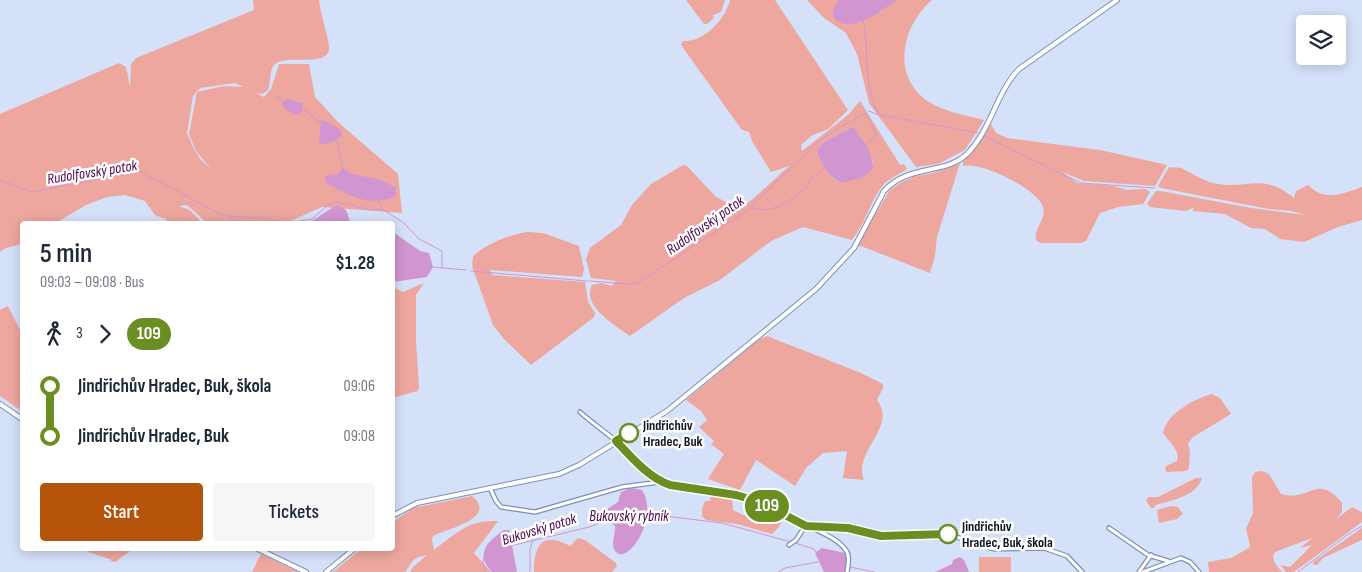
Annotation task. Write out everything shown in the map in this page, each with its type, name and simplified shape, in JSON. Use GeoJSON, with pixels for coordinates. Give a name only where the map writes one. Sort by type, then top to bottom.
{"type":"FeatureCollection","features":[{"type":"Feature","properties":{"kind":"street"},"geometry":{"type":"LineString","coordinates":[[395,514],[417,503],[559,474],[579,465],[667,411],[816,289],[854,248],[884,191],[891,183],[914,172],[956,161],[966,154],[983,129],[1014,74],[1117,0]]}},
{"type":"Feature","properties":{"kind":"street"},"geometry":{"type":"LineString","coordinates":[[0,404],[20,417]]}},
{"type":"Feature","properties":{"kind":"street"},"geometry":{"type":"LineString","coordinates":[[580,412],[616,441],[633,459],[661,482]]}},
{"type":"Feature","properties":{"kind":"street"},"geometry":{"type":"LineString","coordinates":[[490,488],[501,507],[535,512],[646,482],[661,482],[736,495],[760,502],[823,533],[847,550],[847,571]]}},
{"type":"Feature","properties":{"kind":"street"},"geometry":{"type":"LineString","coordinates":[[790,545],[796,541],[806,526]]}},
{"type":"Feature","properties":{"kind":"street"},"geometry":{"type":"LineString","coordinates":[[806,526],[848,528],[881,536],[947,534],[994,549],[1044,548],[1066,556],[1082,572]]}},
{"type":"Feature","properties":{"kind":"street"},"geometry":{"type":"LineString","coordinates":[[1109,528],[1127,542],[1151,555],[1168,561]]}},
{"type":"Feature","properties":{"kind":"street"},"geometry":{"type":"LineString","coordinates":[[262,551],[306,572]]}},
{"type":"Feature","properties":{"kind":"street"},"geometry":{"type":"LineString","coordinates":[[326,572],[352,551]]}},
{"type":"Feature","properties":{"kind":"street"},"geometry":{"type":"LineString","coordinates":[[1141,572],[1151,555]]}},
{"type":"Feature","properties":{"kind":"street"},"geometry":{"type":"LineString","coordinates":[[1141,572],[1176,559],[1185,560],[1199,572]]}},
{"type":"Feature","properties":{"kind":"shaded area"},"geometry":{"type":"Polygon","coordinates":[[[253,0],[319,0],[329,46],[326,55],[321,58],[280,61],[273,66],[268,90],[262,94],[256,93],[264,97],[271,89],[279,64],[309,64],[315,97],[338,122],[398,174],[402,213],[322,207],[290,221],[205,221],[187,205],[179,206],[190,210],[200,221],[167,221],[155,215],[145,201],[125,195],[107,197],[86,205],[59,221],[20,221],[20,244],[5,248],[0,252],[0,114],[119,63],[126,67],[130,87],[131,64],[136,58],[254,10],[253,0]],[[235,83],[200,88],[193,96],[187,133],[194,149],[201,160],[211,169],[196,151],[189,134],[197,92],[224,86],[244,87],[235,83]]]}},
{"type":"Feature","properties":{"kind":"shaded area"},"geometry":{"type":"Polygon","coordinates":[[[686,0],[725,0],[721,12],[713,15],[714,18],[707,24],[704,24],[686,0]]]}},
{"type":"Feature","properties":{"kind":"shaded area"},"geometry":{"type":"Polygon","coordinates":[[[730,0],[775,0],[848,110],[828,129],[811,136],[801,145],[802,151],[848,115],[860,101],[900,165],[904,164],[907,169],[889,180],[879,190],[852,240],[803,227],[771,241],[720,280],[684,298],[630,336],[602,315],[595,308],[591,300],[592,285],[601,283],[612,286],[616,281],[591,278],[586,259],[590,248],[621,225],[632,205],[651,184],[683,165],[687,166],[716,197],[736,207],[738,210],[789,166],[771,172],[752,141],[749,132],[742,130],[681,45],[683,41],[691,41],[706,34],[719,22],[730,0]],[[852,127],[824,142],[817,150],[826,170],[837,181],[842,183],[873,162],[862,139],[852,127]]]}},
{"type":"Feature","properties":{"kind":"shaded area"},"geometry":{"type":"Polygon","coordinates":[[[807,0],[932,0],[921,11],[907,38],[905,66],[909,79],[917,92],[929,102],[948,111],[984,120],[965,150],[938,164],[916,167],[869,103],[857,54],[846,33],[824,18],[807,0]]]}},
{"type":"Feature","properties":{"kind":"shaded area"},"geometry":{"type":"Polygon","coordinates":[[[990,122],[996,133],[1007,138],[1100,150],[1167,165],[1155,186],[1084,181],[1062,172],[1077,183],[1114,186],[1126,190],[1145,189],[1150,192],[1143,204],[1118,207],[1100,213],[1086,241],[1081,243],[1040,243],[1036,240],[1036,232],[1044,212],[1039,200],[1031,192],[995,172],[982,168],[963,166],[963,162],[986,132],[985,130],[990,122]]]}},
{"type":"Feature","properties":{"kind":"shaded area"},"geometry":{"type":"Polygon","coordinates":[[[960,163],[937,237],[935,256],[930,273],[861,246],[855,247],[890,190],[916,176],[934,173],[960,163]]]}},
{"type":"Feature","properties":{"kind":"shaded area"},"geometry":{"type":"Polygon","coordinates":[[[1169,167],[1181,168],[1213,183],[1235,185],[1263,183],[1272,185],[1294,198],[1296,191],[1308,185],[1314,190],[1327,195],[1341,194],[1362,187],[1362,220],[1338,227],[1304,242],[1280,239],[1265,229],[1251,228],[1225,214],[1192,211],[1195,207],[1186,211],[1150,207],[1147,204],[1156,191],[1160,191],[1251,208],[1305,215],[1292,211],[1269,209],[1161,188],[1158,186],[1169,167]]]}},
{"type":"Feature","properties":{"kind":"shaded area"},"geometry":{"type":"Polygon","coordinates":[[[527,232],[543,233],[579,246],[584,269],[582,277],[490,270],[492,275],[585,282],[588,302],[595,313],[594,317],[531,365],[504,339],[493,325],[472,266],[473,256],[491,244],[527,232]]]}},
{"type":"Feature","properties":{"kind":"shaded area"},"geometry":{"type":"Polygon","coordinates":[[[424,283],[416,295],[419,388],[417,391],[395,397],[395,288],[403,292],[424,283]]]}},
{"type":"Feature","properties":{"kind":"shaded area"},"geometry":{"type":"Polygon","coordinates":[[[8,306],[20,330],[20,410],[0,396],[0,310],[8,306]]]}},
{"type":"Feature","properties":{"kind":"shaded area"},"geometry":{"type":"Polygon","coordinates":[[[767,336],[861,373],[883,384],[877,400],[882,410],[882,420],[864,459],[862,470],[864,480],[843,478],[847,451],[823,453],[806,468],[795,486],[756,460],[740,490],[708,479],[724,454],[711,444],[714,441],[699,427],[707,420],[701,411],[686,400],[758,340],[767,336]]]}},
{"type":"Feature","properties":{"kind":"shaded area"},"geometry":{"type":"Polygon","coordinates":[[[1212,394],[1220,398],[1231,414],[1193,437],[1188,443],[1190,452],[1189,468],[1186,471],[1166,472],[1166,466],[1177,461],[1178,457],[1176,450],[1163,433],[1170,419],[1190,403],[1212,394]]]}},
{"type":"Feature","properties":{"kind":"shaded area"},"geometry":{"type":"Polygon","coordinates":[[[1262,471],[1269,474],[1281,494],[1291,496],[1313,490],[1326,490],[1342,503],[1342,512],[1335,520],[1352,507],[1362,512],[1362,522],[1294,572],[1286,572],[1280,565],[1290,567],[1312,545],[1300,548],[1312,538],[1275,552],[1273,558],[1282,572],[1209,572],[1208,562],[1231,558],[1249,548],[1246,529],[1253,513],[1252,477],[1255,472],[1262,471]]]}},
{"type":"Feature","properties":{"kind":"shaded area"},"geometry":{"type":"Polygon","coordinates":[[[1196,478],[1202,478],[1195,489],[1183,496],[1156,505],[1152,509],[1146,501],[1148,497],[1158,497],[1196,478]]]}},
{"type":"Feature","properties":{"kind":"shaded area"},"geometry":{"type":"Polygon","coordinates":[[[711,494],[732,497],[733,510],[756,521],[761,509],[781,516],[783,519],[779,527],[772,534],[737,524],[706,520],[702,516],[702,509],[705,501],[710,501],[711,494]]]}},
{"type":"Feature","properties":{"kind":"shaded area"},"geometry":{"type":"Polygon","coordinates":[[[472,496],[479,504],[479,511],[468,522],[433,536],[434,550],[470,525],[487,521],[498,521],[474,553],[491,572],[410,572],[427,555],[413,560],[405,572],[333,572],[359,551],[395,551],[395,521],[413,508],[472,496]]]}},
{"type":"Feature","properties":{"kind":"shaded area"},"geometry":{"type":"Polygon","coordinates":[[[1171,506],[1178,507],[1183,514],[1177,519],[1159,523],[1157,510],[1171,506]]]}},
{"type":"Feature","properties":{"kind":"shaded area"},"geometry":{"type":"Polygon","coordinates":[[[1362,528],[1362,540],[1323,558],[1317,565],[1314,565],[1313,562],[1362,528]]]}},
{"type":"Feature","properties":{"kind":"shaded area"},"geometry":{"type":"Polygon","coordinates":[[[578,538],[585,540],[616,563],[617,566],[612,572],[534,572],[536,554],[542,543],[547,540],[553,540],[570,546],[578,538]]]}},
{"type":"Feature","properties":{"kind":"shaded area"},"geometry":{"type":"Polygon","coordinates":[[[86,551],[130,551],[115,562],[110,561],[112,560],[86,551]]]}},
{"type":"Feature","properties":{"kind":"shaded area"},"geometry":{"type":"Polygon","coordinates":[[[261,554],[298,572],[252,572],[261,554]]]}},
{"type":"Feature","properties":{"kind":"shaded area"},"geometry":{"type":"Polygon","coordinates":[[[979,557],[1011,557],[1011,572],[979,572],[979,557]]]}},
{"type":"Feature","properties":{"kind":"water"},"geometry":{"type":"Polygon","coordinates":[[[839,0],[898,0],[860,22],[844,24],[837,21],[833,16],[839,0]]]}},
{"type":"Feature","properties":{"kind":"water"},"geometry":{"type":"Polygon","coordinates":[[[287,99],[303,103],[301,113],[295,115],[285,109],[282,104],[287,99]]]}},
{"type":"Feature","properties":{"kind":"water"},"geometry":{"type":"Polygon","coordinates":[[[321,119],[340,129],[342,134],[338,139],[325,144],[319,144],[321,119]]]}},
{"type":"Feature","properties":{"kind":"water"},"geometry":{"type":"Polygon","coordinates":[[[852,127],[868,149],[873,163],[872,169],[863,176],[842,183],[833,178],[826,170],[817,150],[824,142],[852,127]]]}},
{"type":"Feature","properties":{"kind":"water"},"geometry":{"type":"Polygon","coordinates":[[[342,168],[352,174],[381,180],[396,188],[396,196],[377,201],[368,200],[350,195],[325,182],[325,176],[338,174],[342,168]]]}},
{"type":"Feature","properties":{"kind":"water"},"geometry":{"type":"Polygon","coordinates":[[[338,205],[346,210],[350,221],[311,221],[338,205]]]}},
{"type":"Feature","properties":{"kind":"water"},"geometry":{"type":"Polygon","coordinates":[[[395,233],[420,251],[429,253],[433,267],[427,277],[395,282],[395,233]]]}},
{"type":"Feature","properties":{"kind":"water","name":"Bukovský rybník"},"geometry":{"type":"Polygon","coordinates":[[[631,488],[642,490],[647,502],[647,515],[639,539],[632,548],[625,553],[619,554],[613,546],[615,526],[606,517],[606,510],[618,502],[621,492],[631,488]]]}},
{"type":"Feature","properties":{"kind":"water"},"geometry":{"type":"Polygon","coordinates":[[[504,530],[509,530],[517,572],[492,572],[484,559],[485,548],[488,543],[504,530]]]}},
{"type":"Feature","properties":{"kind":"water"},"geometry":{"type":"Polygon","coordinates":[[[822,548],[845,553],[847,561],[846,572],[824,572],[815,553],[822,548]]]}},
{"type":"Feature","properties":{"kind":"water"},"geometry":{"type":"Polygon","coordinates":[[[960,557],[964,560],[969,572],[935,572],[952,564],[953,560],[960,557]]]}},
{"type":"Feature","properties":{"kind":"waterway"},"geometry":{"type":"LineString","coordinates":[[863,20],[870,92],[879,114]]}},
{"type":"Feature","properties":{"kind":"waterway"},"geometry":{"type":"LineString","coordinates":[[277,96],[282,100]]}},
{"type":"Feature","properties":{"kind":"waterway"},"geometry":{"type":"LineString","coordinates":[[301,110],[307,112],[321,123]]}},
{"type":"Feature","properties":{"kind":"waterway","name":"Rudolfovský potok"},"geometry":{"type":"LineString","coordinates":[[869,111],[876,114],[978,133]]}},
{"type":"Feature","properties":{"kind":"waterway","name":"Rudolfovský potok"},"geometry":{"type":"LineString","coordinates":[[589,281],[638,283],[745,212],[816,144],[830,133],[866,113],[876,134],[865,148]]}},
{"type":"Feature","properties":{"kind":"waterway","name":"Rudolfovský potok"},"geometry":{"type":"LineString","coordinates":[[982,135],[1081,183],[1154,188]]}},
{"type":"Feature","properties":{"kind":"waterway"},"geometry":{"type":"LineString","coordinates":[[337,141],[343,169]]}},
{"type":"Feature","properties":{"kind":"waterway"},"geometry":{"type":"LineString","coordinates":[[750,207],[767,209],[781,205],[808,186],[809,180],[826,167]]}},
{"type":"Feature","properties":{"kind":"waterway","name":"Rudolfovský potok"},"geometry":{"type":"LineString","coordinates":[[0,180],[32,192],[140,171],[218,213],[229,216],[233,221]]}},
{"type":"Feature","properties":{"kind":"waterway"},"geometry":{"type":"LineString","coordinates":[[378,200],[382,208]]}},
{"type":"Feature","properties":{"kind":"waterway"},"geometry":{"type":"LineString","coordinates":[[300,221],[312,219],[329,204],[338,202],[371,210],[382,209],[404,223],[419,239],[442,251],[442,268]]}},
{"type":"Feature","properties":{"kind":"waterway"},"geometry":{"type":"LineString","coordinates":[[230,216],[278,221]]}},
{"type":"Feature","properties":{"kind":"waterway","name":"Rudolfovský potok"},"geometry":{"type":"LineString","coordinates":[[433,267],[466,270]]}},
{"type":"Feature","properties":{"kind":"waterway","name":"Rudolfovský potok"},"geometry":{"type":"LineString","coordinates":[[471,271],[587,281]]}},
{"type":"Feature","properties":{"kind":"waterway","name":"Bukovský potok"},"geometry":{"type":"LineString","coordinates":[[648,514],[722,523],[791,542]]}},
{"type":"Feature","properties":{"kind":"waterway","name":"Bukovský potok"},"geometry":{"type":"LineString","coordinates":[[510,546],[589,527],[610,519]]}},
{"type":"Feature","properties":{"kind":"waterway","name":"Bukovský potok"},"geometry":{"type":"LineString","coordinates":[[1298,572],[1362,526]]}},
{"type":"Feature","properties":{"kind":"waterway"},"geometry":{"type":"LineString","coordinates":[[530,572],[530,550],[532,542],[535,540]]}},
{"type":"Feature","properties":{"kind":"waterway","name":"Bukovský potok"},"geometry":{"type":"LineString","coordinates":[[795,543],[814,549],[816,552]]}},
{"type":"Feature","properties":{"kind":"waterway","name":"Bukovský potok"},"geometry":{"type":"LineString","coordinates":[[484,558],[485,572]]}},
{"type":"Feature","properties":{"kind":"waterway"},"geometry":{"type":"LineString","coordinates":[[778,572],[785,568],[818,562]]}},
{"type":"Feature","properties":{"kind":"waterway","name":"Bukovský potok"},"geometry":{"type":"LineString","coordinates":[[850,567],[874,572]]}},
{"type":"Feature","properties":{"kind":"bus line","name":"109"},"geometry":{"type":"LineString","coordinates":[[629,433],[616,441],[633,459],[661,482],[670,485],[736,495],[760,502],[806,526],[848,528],[881,536],[948,534]]}},
{"type":"Feature","properties":{"kind":"place","name":"Jindřichův Hradec, Buk"},"geometry":{"type":"Point","coordinates":[629,433]}},
{"type":"Feature","properties":{"kind":"place","name":"Jindřichův Hradec, Buk, škola"},"geometry":{"type":"Point","coordinates":[948,534]}}]}
